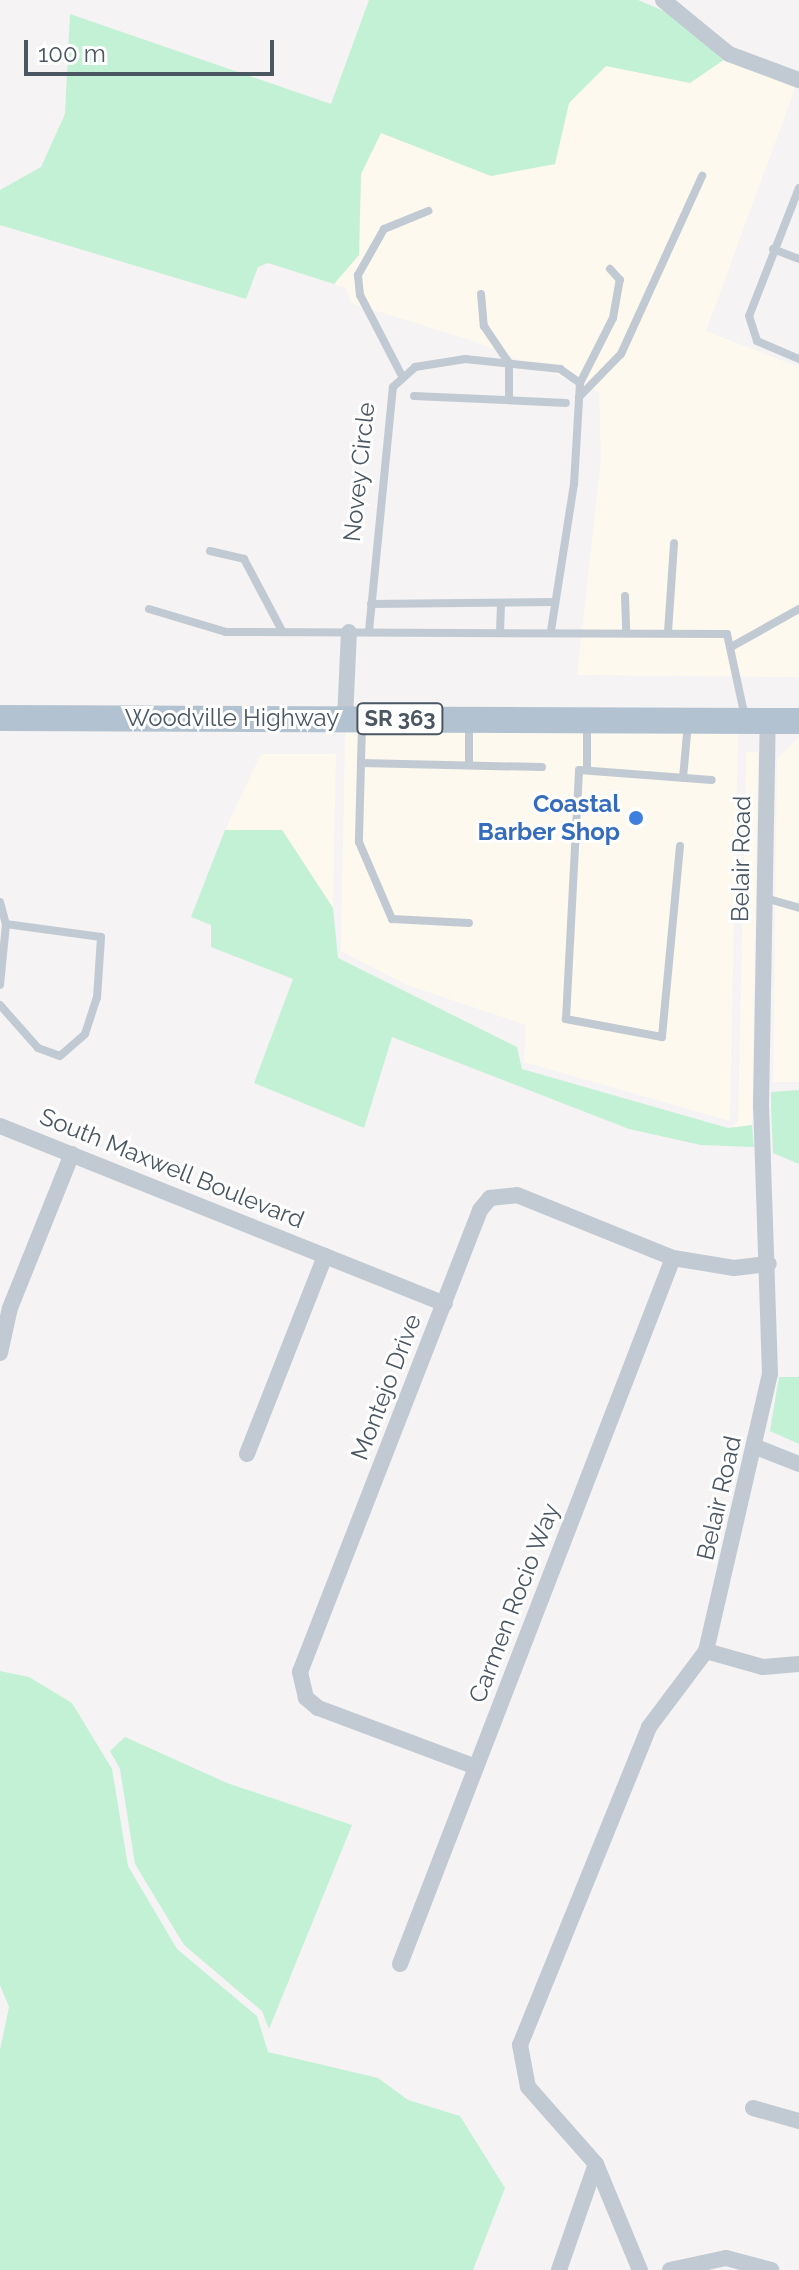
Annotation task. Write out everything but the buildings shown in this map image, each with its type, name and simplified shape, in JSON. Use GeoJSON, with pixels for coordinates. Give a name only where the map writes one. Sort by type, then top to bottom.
{"type":"FeatureCollection","features":[{"type":"Feature","properties":{"kind":"main road","name":"Woodville Highway"},"geometry":{"type":"LineString","coordinates":[[0,718],[799,721]]}},
{"type":"Feature","properties":{"kind":"street"},"geometry":{"type":"LineString","coordinates":[[663,0],[729,54],[799,80]]}},
{"type":"Feature","properties":{"kind":"street"},"geometry":{"type":"LineString","coordinates":[[349,632],[354,719]]}},
{"type":"Feature","properties":{"kind":"street","name":"Belair Road"},"geometry":{"type":"LineString","coordinates":[[640,2270],[596,2164],[528,2087],[520,2045],[649,1727],[706,1651],[756,1447],[770,1374],[769,1264],[761,1107],[765,897],[757,721]]}},
{"type":"Feature","properties":{"kind":"street","name":"South Maxwell Boulevard"},"geometry":{"type":"LineString","coordinates":[[0,1126],[445,1304]]}},
{"type":"Feature","properties":{"kind":"street"},"geometry":{"type":"LineString","coordinates":[[0,1353],[10,1308],[72,1154]]}},
{"type":"Feature","properties":{"kind":"street","name":"Montejo Drive"},"geometry":{"type":"LineString","coordinates":[[476,1767],[318,1708],[300,1686],[480,1210],[503,1193],[673,1258],[734,1268],[769,1264]]}},
{"type":"Feature","properties":{"kind":"street","name":"South Maxwell Boulevard"},"geometry":{"type":"LineString","coordinates":[[247,1454],[325,1256]]}},
{"type":"Feature","properties":{"kind":"street","name":"Carmen Rocio Way"},"geometry":{"type":"LineString","coordinates":[[400,1964],[673,1258]]}},
{"type":"Feature","properties":{"kind":"street"},"geometry":{"type":"LineString","coordinates":[[756,1447],[799,1464]]}},
{"type":"Feature","properties":{"kind":"street"},"geometry":{"type":"LineString","coordinates":[[706,1651],[763,1667],[799,1664]]}},
{"type":"Feature","properties":{"kind":"street"},"geometry":{"type":"LineString","coordinates":[[753,2108],[799,2121]]}},
{"type":"Feature","properties":{"kind":"street"},"geometry":{"type":"LineString","coordinates":[[559,2270],[596,2164]]}},
{"type":"Feature","properties":{"kind":"street"},"geometry":{"type":"LineString","coordinates":[[670,2270],[726,2258],[771,2270]]}},
{"type":"Feature","properties":{"kind":"lane"},"geometry":{"type":"LineString","coordinates":[[579,397],[621,354],[702,176]]}},
{"type":"Feature","properties":{"kind":"lane"},"geometry":{"type":"LineString","coordinates":[[799,188],[749,316],[757,341],[799,359]]}},
{"type":"Feature","properties":{"kind":"lane"},"geometry":{"type":"LineString","coordinates":[[402,376],[360,295],[358,275],[384,229],[428,211]]}},
{"type":"Feature","properties":{"kind":"lane"},"geometry":{"type":"LineString","coordinates":[[773,249],[799,259]]}},
{"type":"Feature","properties":{"kind":"lane"},"geometry":{"type":"LineString","coordinates":[[551,631],[580,383],[613,318],[620,280],[610,269]]}},
{"type":"Feature","properties":{"kind":"lane"},"geometry":{"type":"LineString","coordinates":[[481,294],[484,326],[509,363],[509,400]]}},
{"type":"Feature","properties":{"kind":"lane","name":"Novey Circle"},"geometry":{"type":"LineString","coordinates":[[369,631],[386,407],[402,376],[437,362],[509,363],[560,369],[580,383]]}},
{"type":"Feature","properties":{"kind":"lane"},"geometry":{"type":"LineString","coordinates":[[414,396],[566,403]]}},
{"type":"Feature","properties":{"kind":"lane"},"geometry":{"type":"LineString","coordinates":[[668,632],[674,543]]}},
{"type":"Feature","properties":{"kind":"lane"},"geometry":{"type":"LineString","coordinates":[[210,551],[244,559],[281,629]]}},
{"type":"Feature","properties":{"kind":"lane"},"geometry":{"type":"LineString","coordinates":[[625,596],[626,631]]}},
{"type":"Feature","properties":{"kind":"lane"},"geometry":{"type":"LineString","coordinates":[[371,604],[555,602]]}},
{"type":"Feature","properties":{"kind":"lane"},"geometry":{"type":"LineString","coordinates":[[500,632],[501,603]]}},
{"type":"Feature","properties":{"kind":"lane"},"geometry":{"type":"LineString","coordinates":[[149,609],[207,629],[727,634],[757,721]]}},
{"type":"Feature","properties":{"kind":"lane"},"geometry":{"type":"LineString","coordinates":[[731,647],[799,609]]}},
{"type":"Feature","properties":{"kind":"lane"},"geometry":{"type":"LineString","coordinates":[[354,719],[361,763],[359,842],[392,919],[469,923]]}},
{"type":"Feature","properties":{"kind":"lane"},"geometry":{"type":"LineString","coordinates":[[469,720],[469,765]]}},
{"type":"Feature","properties":{"kind":"lane"},"geometry":{"type":"LineString","coordinates":[[587,720],[587,770]]}},
{"type":"Feature","properties":{"kind":"lane"},"geometry":{"type":"LineString","coordinates":[[683,778],[688,721]]}},
{"type":"Feature","properties":{"kind":"lane"},"geometry":{"type":"LineString","coordinates":[[361,763],[542,767]]}},
{"type":"Feature","properties":{"kind":"lane"},"geometry":{"type":"LineString","coordinates":[[680,846],[662,1037],[566,1019],[579,770],[712,780]]}},
{"type":"Feature","properties":{"kind":"lane"},"geometry":{"type":"LineString","coordinates":[[765,897],[799,908]]}},
{"type":"Feature","properties":{"kind":"lane"},"geometry":{"type":"LineString","coordinates":[[0,902],[6,924],[0,985]]}},
{"type":"Feature","properties":{"kind":"lane"},"geometry":{"type":"LineString","coordinates":[[0,1005],[38,1048],[60,1056],[85,1034],[97,998],[101,937],[6,924]]}},
{"type":"Feature","properties":{"kind":"shaded area"},"geometry":{"type":"Polygon","coordinates":[[[725,59],[796,86],[706,331],[799,367],[799,677],[577,675],[601,459],[599,392],[476,342],[351,303],[346,288],[334,284],[359,255],[361,174],[381,133],[491,176],[555,164],[569,103],[606,66],[690,83],[725,59]]]}},
{"type":"Feature","properties":{"kind":"shaded area"},"geometry":{"type":"Polygon","coordinates":[[[345,732],[738,733],[730,1121],[524,1062],[526,1025],[407,985],[341,951],[345,732]]]}},
{"type":"Feature","properties":{"kind":"shaded area"},"geometry":{"type":"Polygon","coordinates":[[[799,737],[799,1082],[773,1082],[777,758],[799,737]]]}},
{"type":"Feature","properties":{"kind":"shaded area"},"geometry":{"type":"Polygon","coordinates":[[[746,752],[758,752],[752,1125],[737,1128],[731,1126],[738,1122],[746,752]]]}},
{"type":"Feature","properties":{"kind":"shaded area"},"geometry":{"type":"Polygon","coordinates":[[[261,754],[336,754],[333,908],[283,830],[225,830],[261,754]]]}},
{"type":"Feature","properties":{"kind":"green space"},"geometry":{"type":"Polygon","coordinates":[[[369,0],[638,0],[699,26],[725,59],[690,83],[606,66],[569,103],[555,164],[491,176],[381,133],[361,174],[359,255],[334,284],[268,263],[258,267],[246,299],[0,225],[0,190],[41,167],[65,114],[70,14],[331,104],[369,0]]]}},
{"type":"Feature","properties":{"kind":"green space"},"geometry":{"type":"Polygon","coordinates":[[[225,830],[282,830],[333,908],[338,958],[517,1047],[522,1069],[728,1128],[752,1125],[754,1147],[701,1145],[629,1129],[392,1037],[364,1128],[254,1083],[293,979],[211,947],[211,925],[191,917],[225,830]]]}},
{"type":"Feature","properties":{"kind":"green space"},"geometry":{"type":"Polygon","coordinates":[[[799,1090],[799,1164],[773,1153],[771,1092],[799,1090]]]}},
{"type":"Feature","properties":{"kind":"green space"},"geometry":{"type":"Polygon","coordinates":[[[779,1377],[799,1377],[799,1444],[770,1431],[779,1377]]]}},
{"type":"Feature","properties":{"kind":"green space"},"geometry":{"type":"Polygon","coordinates":[[[0,1671],[29,1677],[72,1703],[112,1769],[128,1866],[177,1949],[257,2016],[268,2052],[378,2078],[408,2100],[460,2116],[505,2188],[473,2270],[0,2270],[0,2050],[9,2007],[0,1985],[0,1671]]]}},
{"type":"Feature","properties":{"kind":"green space"},"geometry":{"type":"Polygon","coordinates":[[[125,1737],[227,1783],[352,1825],[269,2029],[262,2011],[184,1945],[135,1864],[120,1769],[110,1751],[125,1737]]]}},
{"type":"Feature","properties":{"kind":"place","name":"Coastal Barber Shop"},"geometry":{"type":"Point","coordinates":[636,818]}}]}
